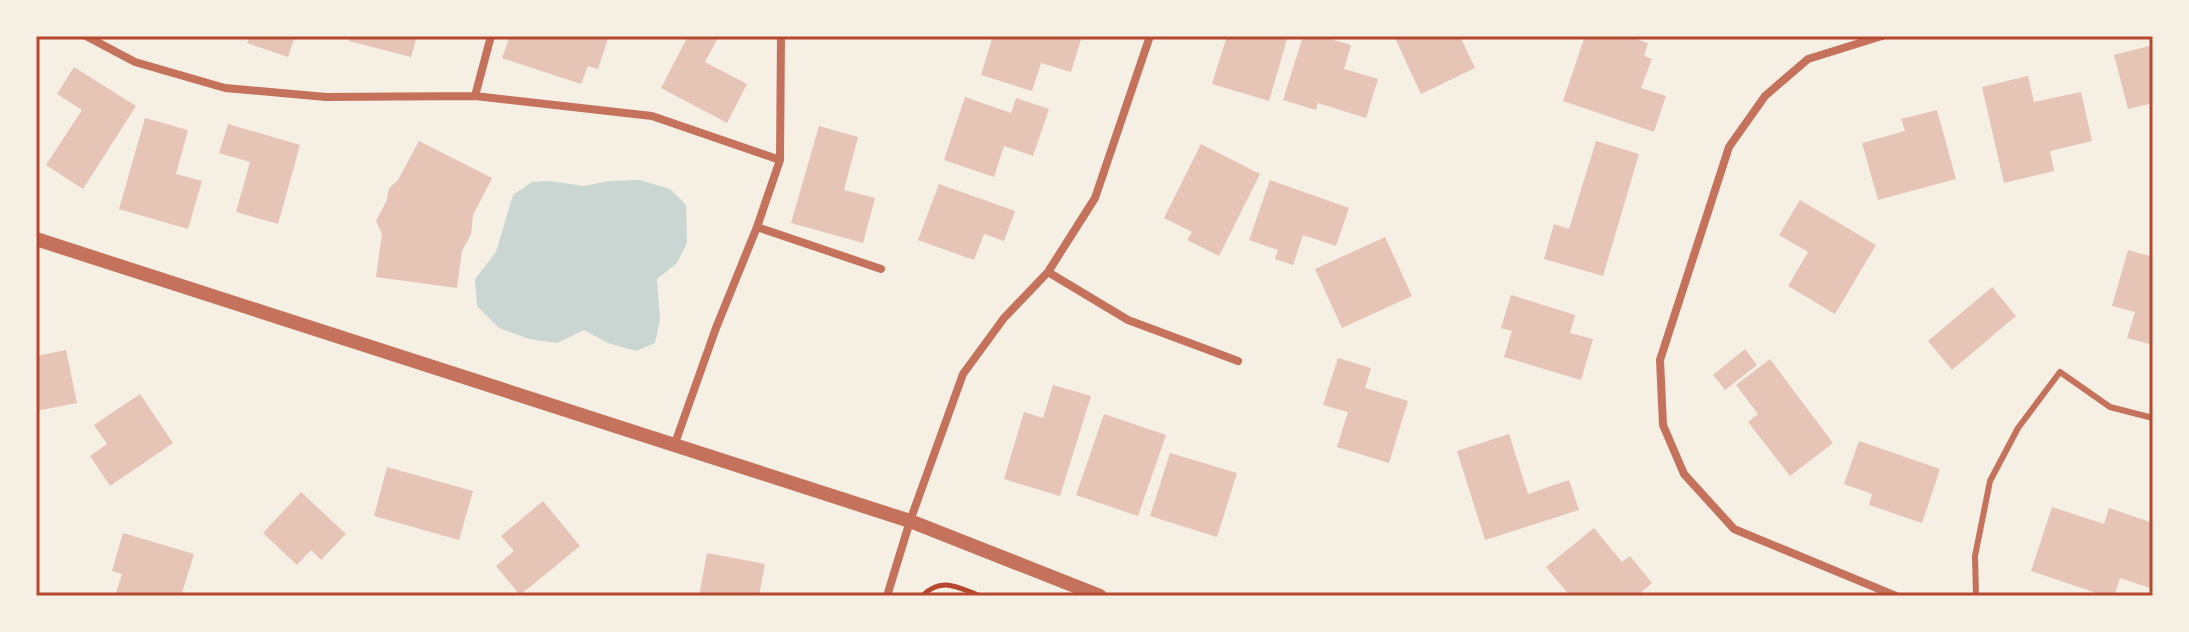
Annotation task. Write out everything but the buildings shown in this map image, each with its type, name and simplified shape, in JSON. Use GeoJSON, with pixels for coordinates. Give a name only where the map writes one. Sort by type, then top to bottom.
{"type":"FeatureCollection","features":[{"type":"Feature","properties":{"kind":"street"},"geometry":{"type":"LineString","coordinates":[[86,36],[135,62],[225,88],[326,97],[475,96],[652,116],[780,160]]}},
{"type":"Feature","properties":{"kind":"street"},"geometry":{"type":"LineString","coordinates":[[475,96],[491,36]]}},
{"type":"Feature","properties":{"kind":"street"},"geometry":{"type":"LineString","coordinates":[[674,446],[780,160],[781,36]]}},
{"type":"Feature","properties":{"kind":"street"},"geometry":{"type":"LineString","coordinates":[[887,596],[910,521],[963,374],[1004,318],[1048,272],[1095,198],[1150,36]]}},
{"type":"Feature","properties":{"kind":"street"},"geometry":{"type":"LineString","coordinates":[[1882,36],[1808,59],[1765,96],[1729,147],[1660,360],[1663,425],[1684,474],[1734,529],[1896,596]]}},
{"type":"Feature","properties":{"kind":"street"},"geometry":{"type":"LineString","coordinates":[[757,227],[881,269]]}},
{"type":"Feature","properties":{"kind":"street"},"geometry":{"type":"LineString","coordinates":[[36,239],[910,521],[1100,596]]}},
{"type":"Feature","properties":{"kind":"street"},"geometry":{"type":"LineString","coordinates":[[1048,272],[1128,320],[1238,361]]}},
{"type":"Feature","properties":{"kind":"lane"},"geometry":{"type":"LineString","coordinates":[[1976,596],[1975,556],[1990,481],[2018,428],[2060,372],[2110,407],[2153,418]]}},
{"type":"Feature","properties":{"kind":"path"},"geometry":{"type":"LineString","coordinates":[[922,596],[932,587],[945,584],[981,596]]}},
{"type":"Feature","properties":{"kind":"shaded area"},"geometry":{"type":"Polygon","coordinates":[[[640,180],[670,189],[686,205],[687,243],[677,263],[657,279],[660,320],[655,343],[636,351],[608,343],[584,330],[557,343],[529,339],[499,328],[477,306],[475,279],[496,252],[513,195],[532,182],[584,186],[640,180]]]}}]}
